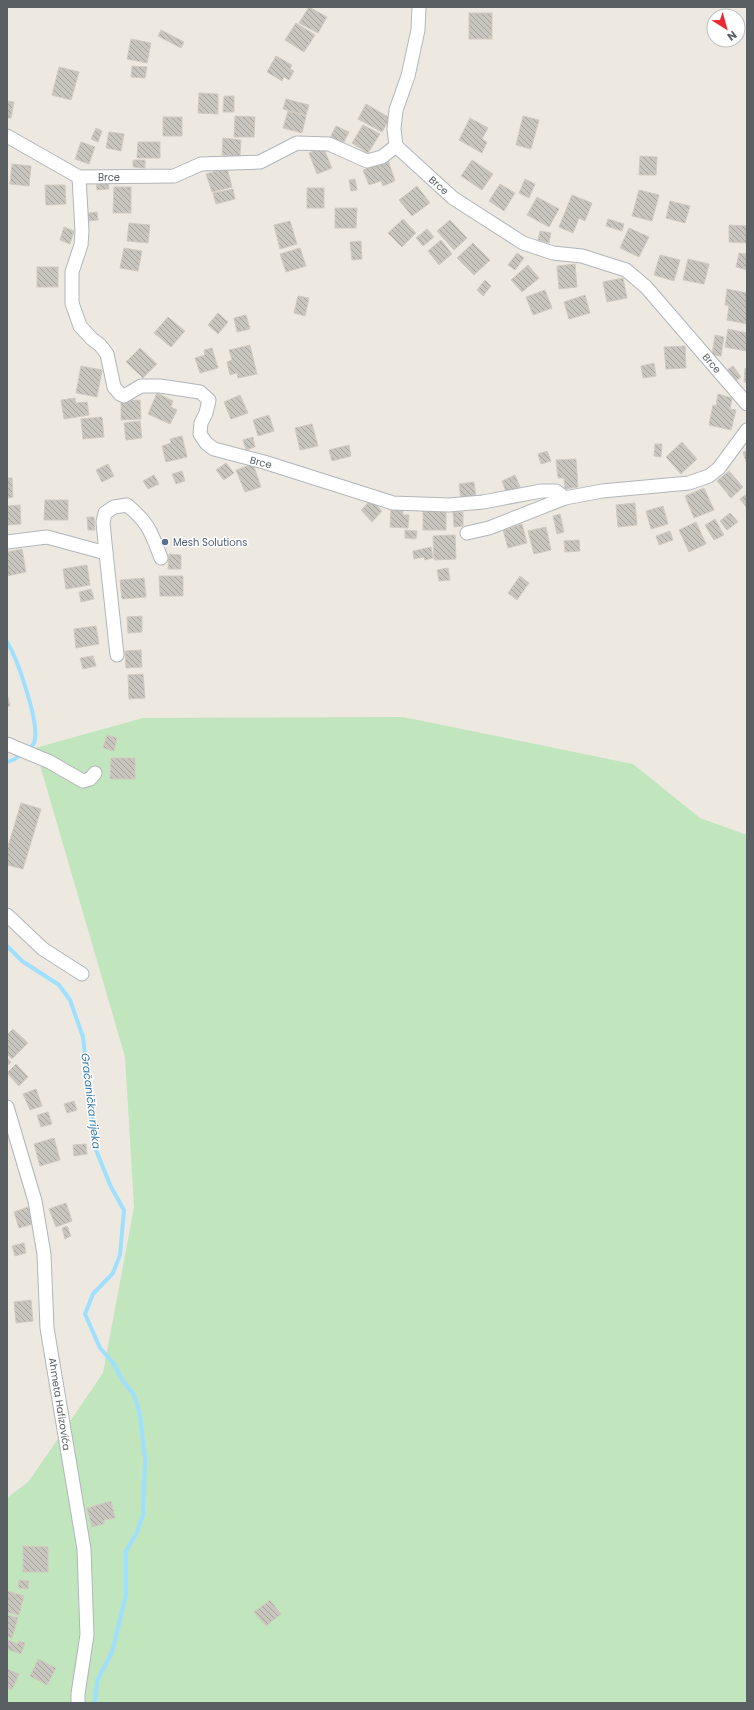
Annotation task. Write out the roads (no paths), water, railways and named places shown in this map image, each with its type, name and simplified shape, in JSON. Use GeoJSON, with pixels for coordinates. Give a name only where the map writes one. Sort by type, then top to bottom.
{"type":"FeatureCollection","features":[{"type":"Feature","properties":{"kind":"street"},"geometry":{"type":"LineString","coordinates":[[396,146],[394,129],[396,110],[408,76],[418,30],[419,7]]}},
{"type":"Feature","properties":{"kind":"street"},"geometry":{"type":"LineString","coordinates":[[7,136],[79,177]]}},
{"type":"Feature","properties":{"kind":"street","name":"Brce"},"geometry":{"type":"LineString","coordinates":[[565,498],[556,491],[541,491],[483,502],[449,505],[393,503],[264,462],[214,449],[206,443],[200,434],[201,423],[206,413],[209,400],[200,392],[160,386],[142,386],[124,396],[120,394],[114,387],[107,354],[100,345],[80,326],[72,303],[72,272],[81,245],[82,231],[79,177],[174,176],[201,164],[260,162],[297,143],[330,144],[366,161],[382,157],[396,146],[453,198],[523,243],[553,253],[582,256],[626,270],[646,287],[747,404]]}},
{"type":"Feature","properties":{"kind":"street"},"geometry":{"type":"LineString","coordinates":[[467,533],[489,528],[565,498],[602,491],[689,484],[709,476],[719,468],[747,430]]}},
{"type":"Feature","properties":{"kind":"street"},"geometry":{"type":"LineString","coordinates":[[117,655],[103,522],[105,513],[114,507],[127,505],[142,518],[152,534],[161,558]]}},
{"type":"Feature","properties":{"kind":"street"},"geometry":{"type":"LineString","coordinates":[[7,542],[47,537],[106,553]]}},
{"type":"Feature","properties":{"kind":"street"},"geometry":{"type":"LineString","coordinates":[[12,746],[34,755],[83,781],[90,779],[95,773]]}},
{"type":"Feature","properties":{"kind":"street"},"geometry":{"type":"LineString","coordinates":[[7,915],[43,949],[82,974]]}},
{"type":"Feature","properties":{"kind":"street","name":"Ahmeta Hafizovića"},"geometry":{"type":"LineString","coordinates":[[7,1107],[34,1201],[42,1247],[48,1328],[84,1548],[87,1635],[78,1703]]}},
{"type":"Feature","properties":{"kind":"waterway","name":"Gračanička rijeka"},"geometry":{"type":"LineString","coordinates":[[7,642],[22,676],[34,722],[34,743],[28,749]]}},
{"type":"Feature","properties":{"kind":"waterway","name":"Gračanička rijeka"},"geometry":{"type":"LineString","coordinates":[[7,762],[15,759],[22,753]]}},
{"type":"Feature","properties":{"kind":"waterway","name":"Gračanička rijeka"},"geometry":{"type":"LineString","coordinates":[[7,946],[22,961],[59,985],[70,1000],[83,1037],[96,1150],[111,1187],[124,1210],[120,1255],[113,1273],[93,1294],[85,1314],[100,1348],[114,1364],[123,1381],[134,1395],[140,1415],[145,1458],[143,1515],[136,1534],[126,1551],[126,1595],[112,1652],[97,1681],[95,1703]]}},
{"type":"Feature","properties":{"kind":"place","name":"Mesh Solutions"},"geometry":{"type":"Point","coordinates":[165,542]}}]}
